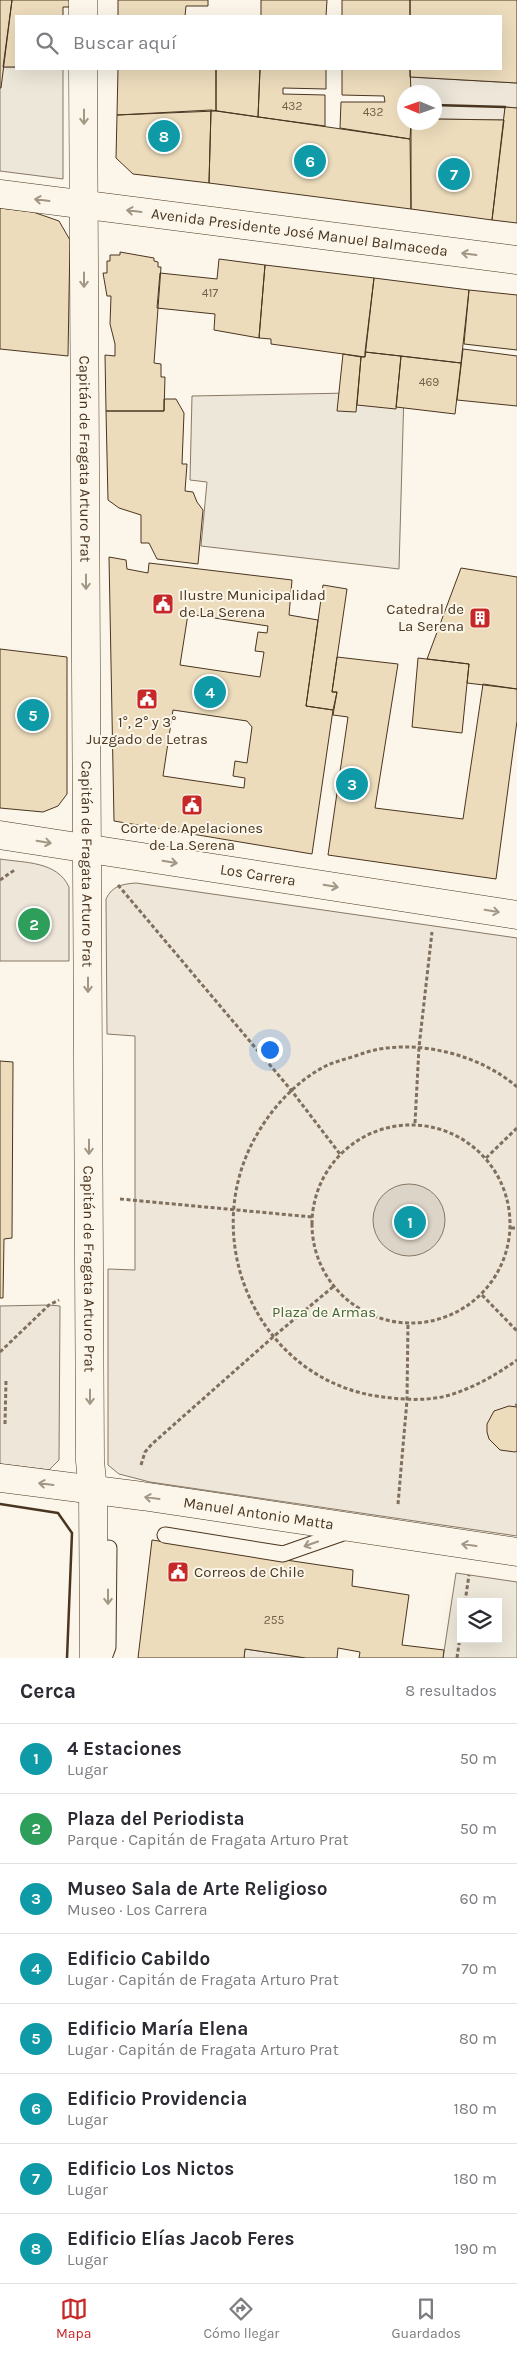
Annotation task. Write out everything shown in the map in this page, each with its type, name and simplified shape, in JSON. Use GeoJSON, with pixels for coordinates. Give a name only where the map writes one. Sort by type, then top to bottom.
{"type":"FeatureCollection","features":[{"type":"Feature","properties":{"kind":"street"},"geometry":{"type":"LineString","coordinates":[[83,0],[83,15]]}},
{"type":"Feature","properties":{"kind":"street","name":"Capitán de Fragata Arturo Prat"},"geometry":{"type":"LineString","coordinates":[[83,70],[90,1461],[93,1491],[94,1658]]}},
{"type":"Feature","properties":{"kind":"street","name":"Avenida Presidente José Manuel Balmaceda"},"geometry":{"type":"LineString","coordinates":[[0,194],[517,260]]}},
{"type":"Feature","properties":{"kind":"street","name":"Los Carrera"},"geometry":{"type":"LineString","coordinates":[[0,835],[517,915]]}},
{"type":"Feature","properties":{"kind":"street","name":"Manuel Antonio Matta"},"geometry":{"type":"LineString","coordinates":[[0,1478],[142,1496],[517,1552]]}},
{"type":"Feature","properties":{"kind":"lane"},"geometry":{"type":"LineString","coordinates":[[165,1535],[283,1554],[357,1528]]}},
{"type":"Feature","properties":{"kind":"lane"},"geometry":{"type":"LineString","coordinates":[[104,1658],[108,1647],[109,1548]]}},
{"type":"Feature","properties":{"kind":"path"},"geometry":{"type":"LineString","coordinates":[[88,849],[291,1090],[340,1154]]}},
{"type":"Feature","properties":{"kind":"path"},"geometry":{"type":"LineString","coordinates":[[0,880],[24,864]]}},
{"type":"Feature","properties":{"kind":"path"},"geometry":{"type":"LineString","coordinates":[[415,1123],[419,1047],[436,902]]}},
{"type":"Feature","properties":{"kind":"path"},"geometry":{"type":"LineString","coordinates":[[517,1087],[504,1076],[463,1056],[419,1047],[373,1050],[329,1065],[291,1090],[268,1116],[250,1145],[238,1177],[232,1211],[234,1256],[249,1299],[273,1337],[300,1363],[333,1383],[369,1396],[407,1400],[449,1395],[489,1380],[517,1360]]}},
{"type":"Feature","properties":{"kind":"path"},"geometry":{"type":"LineString","coordinates":[[415,1123],[439,1128],[465,1140],[486,1158],[500,1179],[509,1203],[511,1228],[506,1253],[496,1275],[482,1295],[458,1312],[431,1322],[408,1322],[376,1317],[353,1304],[334,1286],[319,1257],[314,1241],[312,1217],[316,1194],[326,1173],[340,1154],[361,1138],[385,1127],[415,1123]]}},
{"type":"Feature","properties":{"kind":"path"},"geometry":{"type":"LineString","coordinates":[[486,1158],[517,1128]]}},
{"type":"Feature","properties":{"kind":"path"},"geometry":{"type":"LineString","coordinates":[[90,1195],[232,1211],[312,1217]]}},
{"type":"Feature","properties":{"kind":"path"},"geometry":{"type":"LineString","coordinates":[[511,1228],[517,1228]]}},
{"type":"Feature","properties":{"kind":"path"},"geometry":{"type":"LineString","coordinates":[[0,1352],[49,1305],[89,1285]]}},
{"type":"Feature","properties":{"kind":"path"},"geometry":{"type":"LineString","coordinates":[[142,1496],[141,1466],[145,1452],[273,1337],[334,1286]]}},
{"type":"Feature","properties":{"kind":"path"},"geometry":{"type":"LineString","coordinates":[[482,1295],[517,1331]]}},
{"type":"Feature","properties":{"kind":"path"},"geometry":{"type":"LineString","coordinates":[[396,1534],[407,1400],[408,1322]]}},
{"type":"Feature","properties":{"kind":"path"},"geometry":{"type":"LineString","coordinates":[[5,1424],[6,1381]]}},
{"type":"Feature","properties":{"kind":"path"},"geometry":{"type":"LineString","coordinates":[[457,1658],[459,1643]]}},
{"type":"Feature","properties":{"kind":"green space"},"geometry":{"type":"Polygon","coordinates":[[[410,77],[517,83],[517,108],[505,107],[504,120],[442,119],[442,85],[411,85],[410,77]]]}},
{"type":"Feature","properties":{"kind":"green space"},"geometry":{"type":"Polygon","coordinates":[[[0,859],[39,865],[57,872],[64,878],[69,887],[69,961],[0,961],[0,859]]]}},
{"type":"Feature","properties":{"kind":"green space","name":"Plaza de Armas"},"geometry":{"type":"Polygon","coordinates":[[[136,883],[517,938],[517,1536],[150,1482],[119,1474],[108,1465],[108,1269],[135,1270],[135,1036],[107,1034],[106,899],[114,888],[136,883]]]}},
{"type":"Feature","properties":{"kind":"green space"},"geometry":{"type":"Polygon","coordinates":[[[0,1306],[60,1306],[59,1460],[49,1470],[0,1464],[0,1306]]]}},
{"type":"Feature","properties":{"kind":"green space"},"geometry":{"type":"Polygon","coordinates":[[[245,1649],[305,1658],[244,1658],[245,1649]]]}},
{"type":"Feature","properties":{"kind":"shaded area"},"geometry":{"type":"Polygon","coordinates":[[[3,67],[15,67],[15,70],[63,70],[63,179],[0,171],[0,88],[3,67]]]}},
{"type":"Feature","properties":{"kind":"shaded area"},"geometry":{"type":"Polygon","coordinates":[[[404,392],[399,569],[201,546],[207,482],[190,480],[192,396],[404,392]]]}},
{"type":"Feature","properties":{"kind":"shaded area"},"geometry":{"type":"Polygon","coordinates":[[[409,1184],[423,1187],[435,1194],[442,1206],[445,1220],[442,1234],[435,1246],[423,1253],[409,1256],[395,1253],[383,1246],[376,1234],[373,1220],[376,1206],[383,1194],[395,1187],[409,1184]]]}},
{"type":"Feature","properties":{"kind":"shaded area"},"geometry":{"type":"Polygon","coordinates":[[[456,1573],[517,1582],[517,1658],[443,1658],[456,1573]]]}},
{"type":"Feature","properties":{"kind":"building"},"geometry":{"type":"Polygon","coordinates":[[[0,0],[12,0],[1,88],[0,88],[0,0]]]}},
{"type":"Feature","properties":{"kind":"building"},"geometry":{"type":"Polygon","coordinates":[[[12,0],[70,0],[70,7],[63,7],[63,15],[15,15],[15,67],[3,67],[12,0]]]}},
{"type":"Feature","properties":{"kind":"building"},"geometry":{"type":"Polygon","coordinates":[[[118,0],[208,0],[208,6],[186,6],[185,15],[118,15],[118,0]]]}},
{"type":"Feature","properties":{"kind":"building"},"geometry":{"type":"Polygon","coordinates":[[[261,0],[327,0],[326,15],[261,15],[261,0]]]}},
{"type":"Feature","properties":{"kind":"building"},"geometry":{"type":"Polygon","coordinates":[[[342,0],[410,0],[410,15],[342,15],[342,0]]]}},
{"type":"Feature","properties":{"kind":"building"},"geometry":{"type":"Polygon","coordinates":[[[410,0],[517,0],[517,83],[410,77],[410,70],[502,70],[502,15],[410,15],[410,0]]]}},
{"type":"Feature","properties":{"kind":"building"},"geometry":{"type":"Polygon","coordinates":[[[118,70],[216,70],[216,111],[117,115],[118,70]]]}},
{"type":"Feature","properties":{"kind":"building"},"geometry":{"type":"Polygon","coordinates":[[[216,70],[260,70],[258,117],[216,111],[216,70]]]}},
{"type":"Feature","properties":{"kind":"building"},"geometry":{"type":"Polygon","coordinates":[[[260,70],[326,70],[326,89],[283,88],[283,94],[325,95],[325,126],[258,117],[260,70]]]}},
{"type":"Feature","properties":{"kind":"building"},"geometry":{"type":"Polygon","coordinates":[[[342,70],[410,70],[411,85],[397,85],[397,130],[411,130],[410,139],[340,128],[341,102],[385,102],[384,96],[342,95],[342,70]]]}},
{"type":"Feature","properties":{"kind":"building"},"geometry":{"type":"Polygon","coordinates":[[[505,107],[517,108],[517,223],[492,220],[505,107]]]}},
{"type":"Feature","properties":{"kind":"building"},"geometry":{"type":"Polygon","coordinates":[[[211,110],[410,139],[411,209],[209,183],[211,110]]]}},
{"type":"Feature","properties":{"kind":"building"},"geometry":{"type":"Polygon","coordinates":[[[211,110],[209,183],[133,174],[116,158],[117,115],[211,110]]]}},
{"type":"Feature","properties":{"kind":"building"},"geometry":{"type":"Polygon","coordinates":[[[442,119],[504,120],[492,220],[411,209],[411,130],[442,130],[442,119]]]}},
{"type":"Feature","properties":{"kind":"building"},"geometry":{"type":"Polygon","coordinates":[[[0,208],[33,212],[59,221],[70,240],[68,356],[0,349],[0,208]]]}},
{"type":"Feature","properties":{"kind":"building"},"geometry":{"type":"Polygon","coordinates":[[[120,252],[154,258],[154,261],[158,262],[158,267],[161,267],[154,363],[161,364],[161,377],[165,377],[164,411],[106,411],[105,355],[115,356],[115,344],[110,324],[111,296],[107,296],[103,273],[107,273],[107,261],[110,261],[110,255],[120,255],[120,252]]]}},
{"type":"Feature","properties":{"kind":"building"},"geometry":{"type":"Polygon","coordinates":[[[219,259],[265,265],[259,338],[214,330],[215,314],[157,308],[160,273],[217,279],[219,259]]]}},
{"type":"Feature","properties":{"kind":"building"},"geometry":{"type":"Polygon","coordinates":[[[265,265],[374,278],[365,357],[271,344],[271,339],[259,338],[265,265]]]}},
{"type":"Feature","properties":{"kind":"building"},"geometry":{"type":"Polygon","coordinates":[[[374,278],[469,290],[461,363],[365,352],[374,278]]]}},
{"type":"Feature","properties":{"kind":"building"},"geometry":{"type":"Polygon","coordinates":[[[469,290],[517,295],[517,350],[464,344],[469,290]]]}},
{"type":"Feature","properties":{"kind":"building"},"geometry":{"type":"Polygon","coordinates":[[[463,349],[517,356],[517,406],[457,400],[463,349]]]}},
{"type":"Feature","properties":{"kind":"building"},"geometry":{"type":"Polygon","coordinates":[[[365,352],[401,356],[396,409],[357,405],[361,357],[365,357],[365,352]]]}},
{"type":"Feature","properties":{"kind":"building"},"geometry":{"type":"Polygon","coordinates":[[[343,354],[361,357],[356,412],[337,411],[343,354]]]}},
{"type":"Feature","properties":{"kind":"building"},"geometry":{"type":"Polygon","coordinates":[[[401,356],[461,363],[455,414],[396,407],[401,356]]]}},
{"type":"Feature","properties":{"kind":"building"},"geometry":{"type":"Polygon","coordinates":[[[164,399],[176,399],[184,413],[182,464],[187,464],[185,491],[193,492],[203,510],[198,564],[157,559],[149,543],[141,543],[141,515],[119,508],[108,500],[106,411],[164,411],[164,399]]]}},
{"type":"Feature","properties":{"kind":"building"},"geometry":{"type":"Polygon","coordinates":[[[109,557],[126,560],[127,569],[148,573],[149,563],[292,580],[289,615],[318,620],[306,706],[333,710],[312,854],[114,821],[109,557]],[[188,614],[180,665],[260,677],[264,652],[255,651],[258,632],[267,633],[268,626],[188,614]],[[173,710],[163,776],[244,788],[245,778],[233,776],[235,761],[247,763],[252,727],[247,721],[173,710]]]}},
{"type":"Feature","properties":{"kind":"building","name":"Catedral de La Serena"},"geometry":{"type":"Polygon","coordinates":[[[461,568],[517,577],[517,689],[467,683],[469,664],[427,659],[461,568]]]}},
{"type":"Feature","properties":{"kind":"building"},"geometry":{"type":"Polygon","coordinates":[[[323,585],[347,589],[332,692],[337,692],[333,710],[306,706],[323,585]]]}},
{"type":"Feature","properties":{"kind":"building"},"geometry":{"type":"Polygon","coordinates":[[[0,649],[67,657],[67,794],[58,806],[43,812],[0,808],[0,649]]]}},
{"type":"Feature","properties":{"kind":"building"},"geometry":{"type":"Polygon","coordinates":[[[337,657],[398,664],[375,808],[463,819],[483,684],[517,689],[517,721],[496,879],[328,855],[348,717],[333,715],[337,692],[332,692],[337,657]]]}},
{"type":"Feature","properties":{"kind":"building"},"geometry":{"type":"Polygon","coordinates":[[[418,658],[469,664],[462,733],[412,727],[418,658]]]}},
{"type":"Feature","properties":{"kind":"building"},"geometry":{"type":"Polygon","coordinates":[[[0,1061],[13,1062],[12,1238],[4,1239],[3,1298],[0,1298],[0,1061]]]}},
{"type":"Feature","properties":{"kind":"building"},"geometry":{"type":"Polygon","coordinates":[[[509,1406],[517,1407],[517,1451],[515,1452],[500,1450],[489,1439],[487,1432],[487,1424],[494,1411],[509,1406]]]}},
{"type":"Feature","properties":{"kind":"building"},"geometry":{"type":"Polygon","coordinates":[[[152,1540],[353,1570],[352,1586],[409,1595],[402,1645],[444,1650],[443,1658],[359,1658],[360,1652],[338,1648],[337,1658],[306,1658],[245,1649],[244,1658],[138,1658],[152,1540]]]}},
{"type":"Feature","properties":{"kind":"wall"},"geometry":{"type":"LineString","coordinates":[[442,105],[505,107]]}},
{"type":"Feature","properties":{"kind":"wall"},"geometry":{"type":"LineString","coordinates":[[0,1504],[58,1513],[72,1533],[67,1658]]}},
{"type":"Feature","properties":{"kind":"place","name":"Edificio Elías Jacob Feres"},"geometry":{"type":"Point","coordinates":[164,136]}},
{"type":"Feature","properties":{"kind":"place","name":"Edificio Providencia"},"geometry":{"type":"Point","coordinates":[310,161]}},
{"type":"Feature","properties":{"kind":"place","name":"Edificio Los Nictos"},"geometry":{"type":"Point","coordinates":[454,174]}},
{"type":"Feature","properties":{"kind":"place","name":"Ilustre Municipalidad de La Serena"},"geometry":{"type":"Point","coordinates":[163,604]}},
{"type":"Feature","properties":{"kind":"place","name":"Catedral de La Serena"},"geometry":{"type":"Point","coordinates":[480,618]}},
{"type":"Feature","properties":{"kind":"place","name":"Edificio Cabildo"},"geometry":{"type":"Point","coordinates":[210,692]}},
{"type":"Feature","properties":{"kind":"place","name":"1°, 2° y 3° Juzgado de Letras"},"geometry":{"type":"Point","coordinates":[147,699]}},
{"type":"Feature","properties":{"kind":"place","name":"Edificio María Elena"},"geometry":{"type":"Point","coordinates":[33,715]}},
{"type":"Feature","properties":{"kind":"place","name":"Museo Sala de Arte Religioso"},"geometry":{"type":"Point","coordinates":[352,784]}},
{"type":"Feature","properties":{"kind":"place","name":"Corte de Apelaciones de La Serena"},"geometry":{"type":"Point","coordinates":[192,805]}},
{"type":"Feature","properties":{"kind":"place","name":"Plaza del Periodista"},"geometry":{"type":"Point","coordinates":[34,924]}},
{"type":"Feature","properties":{"kind":"place","name":"4 Estaciones"},"geometry":{"type":"Point","coordinates":[410,1222]}},
{"type":"Feature","properties":{"kind":"place","name":"Correos de Chile"},"geometry":{"type":"Point","coordinates":[178,1572]}}]}
